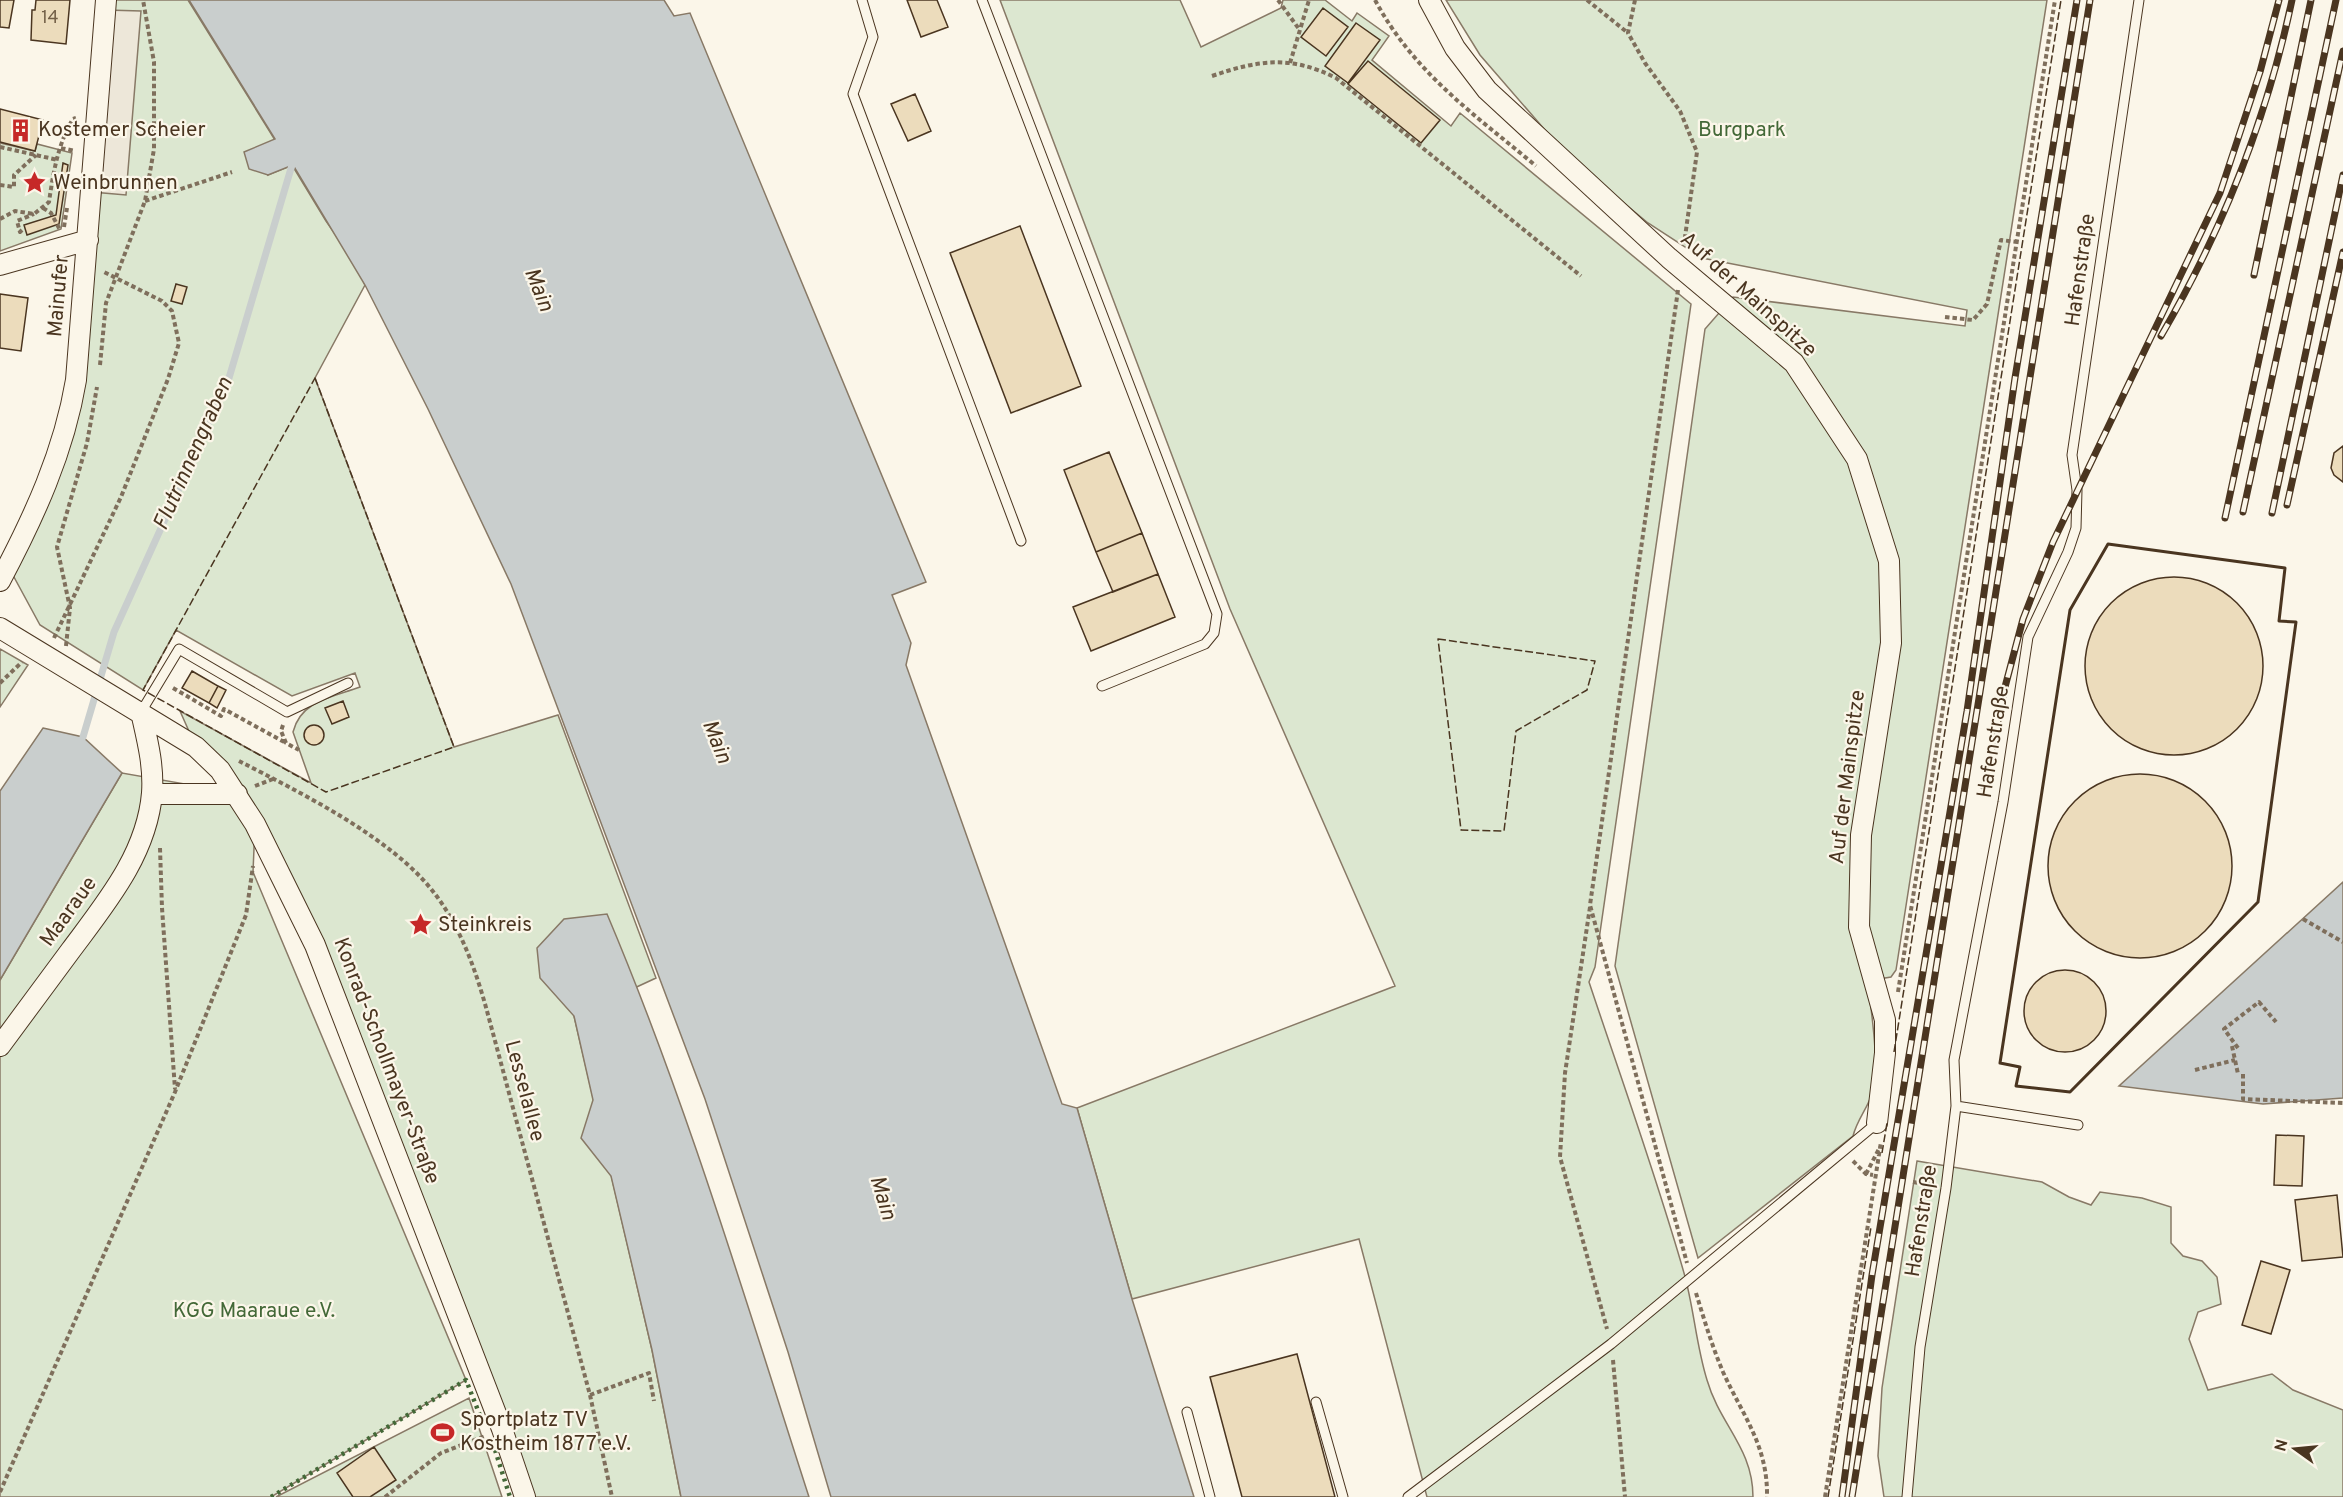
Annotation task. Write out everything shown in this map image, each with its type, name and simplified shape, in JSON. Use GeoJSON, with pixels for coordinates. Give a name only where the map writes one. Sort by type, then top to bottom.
{"type":"FeatureCollection","features":[{"type":"Feature","properties":{"kind":"street","name":"Mainufer"},"geometry":{"type":"LineString","coordinates":[[0,581],[37,508],[70,413],[76,380],[106,0]]}},
{"type":"Feature","properties":{"kind":"street","name":"Auf der Mainspitze"},"geometry":{"type":"LineString","coordinates":[[1429,0],[1455,48],[1487,90],[1680,267],[1741,316],[1800,371],[1857,459],[1889,561],[1891,643],[1861,835],[1859,927],[1884,1020],[1885,1053],[1877,1123]]}},
{"type":"Feature","properties":{"kind":"street"},"geometry":{"type":"LineString","coordinates":[[0,266],[88,240]]}},
{"type":"Feature","properties":{"kind":"street"},"geometry":{"type":"LineString","coordinates":[[0,628],[65,667]]}},
{"type":"Feature","properties":{"kind":"street","name":"Konrad-Schollmayer-Straße"},"geometry":{"type":"LineString","coordinates":[[65,667],[196,747],[219,770],[255,824],[315,945],[502,1429],[525,1497]]}},
{"type":"Feature","properties":{"kind":"street","name":"Maaraue"},"geometry":{"type":"LineString","coordinates":[[0,1046],[124,875],[142,838],[152,794],[150,748],[141,712]]}},
{"type":"Feature","properties":{"kind":"street"},"geometry":{"type":"LineString","coordinates":[[152,794],[237,794]]}},
{"type":"Feature","properties":{"kind":"lane"},"geometry":{"type":"LineString","coordinates":[[862,0],[873,37],[853,94],[1021,541]]}},
{"type":"Feature","properties":{"kind":"lane"},"geometry":{"type":"LineString","coordinates":[[982,0],[1217,614],[1214,633],[1205,644],[1102,686]]}},
{"type":"Feature","properties":{"kind":"lane","name":"Hafenstraße"},"geometry":{"type":"LineString","coordinates":[[1907,1497],[1920,1347],[1956,1106],[1954,1060],[1995,848],[2028,637],[2068,552],[2076,528],[2078,490],[2072,455],[2139,0]]}},
{"type":"Feature","properties":{"kind":"lane"},"geometry":{"type":"LineString","coordinates":[[141,712],[179,649],[287,712],[348,683]]}},
{"type":"Feature","properties":{"kind":"lane"},"geometry":{"type":"LineString","coordinates":[[1956,1106],[2078,1125]]}},
{"type":"Feature","properties":{"kind":"lane"},"geometry":{"type":"LineString","coordinates":[[1408,1497],[1611,1344],[1877,1123]]}},
{"type":"Feature","properties":{"kind":"lane"},"geometry":{"type":"LineString","coordinates":[[1316,1402],[1343,1497]]}},
{"type":"Feature","properties":{"kind":"lane"},"geometry":{"type":"LineString","coordinates":[[1187,1412],[1210,1497]]}},
{"type":"Feature","properties":{"kind":"path"},"geometry":{"type":"LineString","coordinates":[[0,684],[40,652],[70,608],[121,497],[168,379],[179,343],[172,311],[162,301],[115,277],[145,201],[154,149],[154,62],[143,0]]}},
{"type":"Feature","properties":{"kind":"path"},"geometry":{"type":"LineString","coordinates":[[1278,0],[1300,30]]}},
{"type":"Feature","properties":{"kind":"path"},"geometry":{"type":"LineString","coordinates":[[1290,63],[1309,0]]}},
{"type":"Feature","properties":{"kind":"path"},"geometry":{"type":"LineString","coordinates":[[1587,0],[1628,33],[1645,63],[1680,111],[1697,152],[1565,1073],[1560,1157],[1611,1344],[1626,1497]]}},
{"type":"Feature","properties":{"kind":"path"},"geometry":{"type":"LineString","coordinates":[[1628,33],[1635,0]]}},
{"type":"Feature","properties":{"kind":"path"},"geometry":{"type":"LineString","coordinates":[[1884,1020],[1901,986],[2055,0]]}},
{"type":"Feature","properties":{"kind":"path"},"geometry":{"type":"LineString","coordinates":[[1212,76],[1245,64],[1290,63],[1314,67],[1336,78],[1581,276]]}},
{"type":"Feature","properties":{"kind":"path"},"geometry":{"type":"LineString","coordinates":[[22,230],[20,232],[17,221],[34,214],[49,202],[53,170],[72,118]]}},
{"type":"Feature","properties":{"kind":"path"},"geometry":{"type":"LineString","coordinates":[[0,147],[58,160]]}},
{"type":"Feature","properties":{"kind":"path"},"geometry":{"type":"LineString","coordinates":[[0,185],[14,187],[14,175],[36,155]]}},
{"type":"Feature","properties":{"kind":"path"},"geometry":{"type":"LineString","coordinates":[[145,201],[232,172]]}},
{"type":"Feature","properties":{"kind":"path"},"geometry":{"type":"LineString","coordinates":[[43,208],[51,213],[63,238]]}},
{"type":"Feature","properties":{"kind":"path"},"geometry":{"type":"LineString","coordinates":[[0,219],[15,211],[34,214]]}},
{"type":"Feature","properties":{"kind":"path"},"geometry":{"type":"LineString","coordinates":[[1945,317],[1973,320],[1987,304],[2001,240],[2017,242]]}},
{"type":"Feature","properties":{"kind":"path"},"geometry":{"type":"LineString","coordinates":[[65,667],[70,608]]}},
{"type":"Feature","properties":{"kind":"path"},"geometry":{"type":"LineString","coordinates":[[160,680],[221,716],[224,709],[299,750]]}},
{"type":"Feature","properties":{"kind":"path"},"geometry":{"type":"LineString","coordinates":[[286,743],[282,731],[287,712]]}},
{"type":"Feature","properties":{"kind":"path","name":"Lesselallee"},"geometry":{"type":"LineString","coordinates":[[274,779],[391,851],[436,895],[454,927],[482,990],[590,1395],[612,1497]]}},
{"type":"Feature","properties":{"kind":"path"},"geometry":{"type":"LineString","coordinates":[[160,844],[162,908],[175,1092]]}},
{"type":"Feature","properties":{"kind":"path"},"geometry":{"type":"LineString","coordinates":[[0,1492],[175,1092],[246,915],[254,862]]}},
{"type":"Feature","properties":{"kind":"path"},"geometry":{"type":"LineString","coordinates":[[1590,905],[1690,1277],[1724,1374],[1760,1443],[1766,1473],[1767,1497]]}},
{"type":"Feature","properties":{"kind":"path"},"geometry":{"type":"LineString","coordinates":[[2303,919],[2343,942]]}},
{"type":"Feature","properties":{"kind":"path"},"geometry":{"type":"LineString","coordinates":[[2238,1048],[2224,1029],[2259,1002],[2276,1022]]}},
{"type":"Feature","properties":{"kind":"path"},"geometry":{"type":"LineString","coordinates":[[2232,1046],[2240,1074],[2243,1099],[2343,1103]]}},
{"type":"Feature","properties":{"kind":"path"},"geometry":{"type":"LineString","coordinates":[[2195,1071],[2235,1060]]}},
{"type":"Feature","properties":{"kind":"path"},"geometry":{"type":"LineString","coordinates":[[1826,1497],[1882,1144],[1877,1123]]}},
{"type":"Feature","properties":{"kind":"path"},"geometry":{"type":"LineString","coordinates":[[1874,1175],[1866,1174],[1882,1144]]}},
{"type":"Feature","properties":{"kind":"path"},"geometry":{"type":"LineString","coordinates":[[590,1395],[649,1373],[654,1401]]}},
{"type":"Feature","properties":{"kind":"path"},"geometry":{"type":"LineString","coordinates":[[385,1497],[441,1453],[502,1429]]}},
{"type":"Feature","properties":{"kind":"green space","name":"KGG Maaraue e.V."},"geometry":{"type":"Polygon","coordinates":[[[106,0],[188,0],[275,140],[268,175],[292,165],[326,221],[354,261],[365,285],[315,378],[454,747],[558,715],[656,978],[574,1016],[652,1350],[681,1497],[525,1497],[377,1101],[255,825],[253,872],[466,1380],[271,1497],[0,1497],[0,980],[122,773],[236,793],[196,747],[180,711],[311,783],[293,732],[297,721],[303,713],[319,701],[360,687],[355,673],[292,696],[176,630],[143,690],[40,625],[8,566],[62,444],[106,0]]]}},
{"type":"Feature","properties":{"kind":"green space"},"geometry":{"type":"Polygon","coordinates":[[[1000,0],[1180,0],[1201,47],[1281,8],[1283,0],[1325,0],[1352,21],[1357,13],[1389,36],[1372,60],[1451,126],[1460,113],[1691,304],[1595,967],[1589,982],[1673,1236],[1687,1286],[1707,1380],[1748,1464],[1753,1497],[1427,1497],[1359,1239],[1132,1299],[1077,1108],[1395,986],[1230,609],[1000,0]]]}},
{"type":"Feature","properties":{"kind":"green space","name":"Burgpark"},"geometry":{"type":"Polygon","coordinates":[[[1446,0],[2047,0],[1896,970],[1891,977],[1879,979],[1869,992],[1875,1058],[1872,1094],[1853,1136],[1698,1258],[1615,966],[1705,329],[1733,297],[1965,326],[1967,310],[1702,258],[1648,223],[1606,188],[1545,130],[1480,55],[1446,0]]]}},
{"type":"Feature","properties":{"kind":"green space"},"geometry":{"type":"Polygon","coordinates":[[[0,143],[35,151],[37,144],[72,153],[61,229],[0,251],[0,143]]]}},
{"type":"Feature","properties":{"kind":"green space"},"geometry":{"type":"Polygon","coordinates":[[[0,649],[28,665],[0,707],[0,649]]]}},
{"type":"Feature","properties":{"kind":"green space"},"geometry":{"type":"Polygon","coordinates":[[[1917,1161],[2042,1182],[2069,1197],[2091,1205],[2100,1192],[2142,1198],[2171,1207],[2171,1243],[2183,1256],[2202,1261],[2217,1277],[2221,1304],[2198,1312],[2189,1339],[2208,1390],[2272,1374],[2293,1390],[2343,1410],[2343,1497],[1884,1497],[1878,1456],[1882,1388],[1917,1161]]]}},
{"type":"Feature","properties":{"kind":"green space","name":"Sportplatz TV Kostheim 1877 e.V."},"geometry":{"type":"Polygon","coordinates":[[[469,1398],[502,1497],[276,1497],[469,1398]]]}},
{"type":"Feature","properties":{"kind":"shaded area"},"geometry":{"type":"Polygon","coordinates":[[[106,10],[141,11],[126,195],[92,192],[106,10]]]}},
{"type":"Feature","properties":{"kind":"water","name":"Main"},"geometry":{"type":"Polygon","coordinates":[[[189,0],[664,0],[674,16],[690,13],[926,582],[892,595],[911,643],[906,665],[1062,1104],[1077,1108],[1132,1299],[1194,1497],[831,1497],[788,1352],[705,1099],[511,584],[428,409],[365,285],[293,165],[268,175],[249,169],[244,152],[275,139],[189,0]]]}},
{"type":"Feature","properties":{"kind":"water"},"geometry":{"type":"Polygon","coordinates":[[[43,728],[83,737],[122,773],[0,980],[0,791],[43,728]]]}},
{"type":"Feature","properties":{"kind":"water"},"geometry":{"type":"Polygon","coordinates":[[[2343,882],[2343,1098],[2263,1104],[2119,1086],[2343,882]]]}},
{"type":"Feature","properties":{"kind":"water"},"geometry":{"type":"Polygon","coordinates":[[[607,914],[636,985],[689,1130],[809,1497],[681,1497],[652,1350],[611,1176],[581,1138],[593,1100],[574,1016],[540,978],[537,948],[564,919],[607,914]]]}},
{"type":"Feature","properties":{"kind":"building"},"geometry":{"type":"Polygon","coordinates":[[[0,0],[14,0],[9,28],[0,27],[0,0]]]}},
{"type":"Feature","properties":{"kind":"building"},"geometry":{"type":"Polygon","coordinates":[[[36,0],[70,0],[66,44],[31,40],[32,10],[35,10],[36,0]]]}},
{"type":"Feature","properties":{"kind":"building"},"geometry":{"type":"Polygon","coordinates":[[[907,0],[937,0],[948,27],[921,37],[907,0]]]}},
{"type":"Feature","properties":{"kind":"building"},"geometry":{"type":"Polygon","coordinates":[[[1323,8],[1348,27],[1326,56],[1301,37],[1323,8]]]}},
{"type":"Feature","properties":{"kind":"building"},"geometry":{"type":"Polygon","coordinates":[[[1356,23],[1380,40],[1348,83],[1325,66],[1356,23]]]}},
{"type":"Feature","properties":{"kind":"building"},"geometry":{"type":"Polygon","coordinates":[[[1368,61],[1440,120],[1421,143],[1348,84],[1368,61]]]}},
{"type":"Feature","properties":{"kind":"building"},"geometry":{"type":"Polygon","coordinates":[[[915,94],[931,131],[908,141],[891,104],[915,94]]]}},
{"type":"Feature","properties":{"kind":"building","name":"Kostemer Scheier"},"geometry":{"type":"Polygon","coordinates":[[[0,109],[43,120],[35,151],[0,142],[0,109]]]}},
{"type":"Feature","properties":{"kind":"building"},"geometry":{"type":"Polygon","coordinates":[[[63,163],[68,165],[59,224],[27,235],[24,225],[56,215],[63,163]]]}},
{"type":"Feature","properties":{"kind":"building"},"geometry":{"type":"Polygon","coordinates":[[[1020,226],[1081,386],[1011,413],[950,253],[1020,226]]]}},
{"type":"Feature","properties":{"kind":"building"},"geometry":{"type":"Polygon","coordinates":[[[176,284],[187,287],[182,304],[171,301],[176,284]]]}},
{"type":"Feature","properties":{"kind":"building"},"geometry":{"type":"Polygon","coordinates":[[[0,294],[28,298],[21,351],[0,348],[0,294]]]}},
{"type":"Feature","properties":{"kind":"building"},"geometry":{"type":"Polygon","coordinates":[[[2343,446],[2343,482],[2334,475],[2331,468],[2334,453],[2343,446]]]}},
{"type":"Feature","properties":{"kind":"building"},"geometry":{"type":"Polygon","coordinates":[[[1109,452],[1142,533],[1096,552],[1064,470],[1109,452]]]}},
{"type":"Feature","properties":{"kind":"building"},"geometry":{"type":"Polygon","coordinates":[[[1142,533],[1158,574],[1113,592],[1096,552],[1142,533]]]}},
{"type":"Feature","properties":{"kind":"building"},"geometry":{"type":"Polygon","coordinates":[[[1158,574],[1175,617],[1091,651],[1073,607],[1158,574]]]}},
{"type":"Feature","properties":{"kind":"building"},"geometry":{"type":"Polygon","coordinates":[[[2174,577],[2191,578],[2208,583],[2237,603],[2257,632],[2262,649],[2262,683],[2257,700],[2237,729],[2208,749],[2191,754],[2174,755],[2157,754],[2140,749],[2111,729],[2091,700],[2086,683],[2085,666],[2086,649],[2091,632],[2111,603],[2140,583],[2157,578],[2174,577]]]}},
{"type":"Feature","properties":{"kind":"building"},"geometry":{"type":"Polygon","coordinates":[[[192,671],[218,686],[209,703],[182,688],[192,671]]]}},
{"type":"Feature","properties":{"kind":"building"},"geometry":{"type":"Polygon","coordinates":[[[218,686],[226,690],[217,708],[209,703],[218,686]]]}},
{"type":"Feature","properties":{"kind":"building"},"geometry":{"type":"Polygon","coordinates":[[[343,701],[349,717],[332,724],[325,708],[343,701]]]}},
{"type":"Feature","properties":{"kind":"building"},"geometry":{"type":"Polygon","coordinates":[[[310,725],[318,725],[324,731],[324,739],[318,745],[310,745],[304,739],[304,731],[310,725]]]}},
{"type":"Feature","properties":{"kind":"building"},"geometry":{"type":"Polygon","coordinates":[[[2140,774],[2175,781],[2205,801],[2225,831],[2232,866],[2225,901],[2205,931],[2175,951],[2140,958],[2105,951],[2075,931],[2055,901],[2048,866],[2055,831],[2075,801],[2105,781],[2140,774]]]}},
{"type":"Feature","properties":{"kind":"building"},"geometry":{"type":"Polygon","coordinates":[[[2065,970],[2081,973],[2094,982],[2103,995],[2106,1011],[2103,1027],[2094,1040],[2081,1049],[2065,1052],[2049,1049],[2036,1040],[2027,1027],[2024,1011],[2027,995],[2036,982],[2049,973],[2065,970]]]}},
{"type":"Feature","properties":{"kind":"building"},"geometry":{"type":"Polygon","coordinates":[[[2276,1135],[2304,1136],[2302,1186],[2274,1185],[2276,1135]]]}},
{"type":"Feature","properties":{"kind":"building"},"geometry":{"type":"Polygon","coordinates":[[[2337,1195],[2343,1257],[2302,1261],[2295,1200],[2337,1195]]]}},
{"type":"Feature","properties":{"kind":"building"},"geometry":{"type":"Polygon","coordinates":[[[2261,1261],[2290,1270],[2271,1334],[2242,1325],[2261,1261]]]}},
{"type":"Feature","properties":{"kind":"building"},"geometry":{"type":"Polygon","coordinates":[[[1297,1354],[1335,1497],[1242,1497],[1210,1377],[1297,1354]]]}},
{"type":"Feature","properties":{"kind":"building"},"geometry":{"type":"Polygon","coordinates":[[[374,1447],[396,1480],[370,1497],[353,1497],[337,1473],[374,1447]]]}},
{"type":"Feature","properties":{"kind":"waterway","name":"Flutrinnengraben"},"geometry":{"type":"LineString","coordinates":[[83,737],[114,632],[229,378],[292,165]]}},
{"type":"Feature","properties":{"kind":"railway"},"geometry":{"type":"LineString","coordinates":[[1842,1497],[1872,1275],[1967,711],[2015,378],[2077,0]]}},
{"type":"Feature","properties":{"kind":"railway"},"geometry":{"type":"LineString","coordinates":[[1852,1497],[2090,0]]}},
{"type":"Feature","properties":{"kind":"railway"},"geometry":{"type":"LineString","coordinates":[[1984,787],[2005,687],[2023,619],[2053,542],[2220,193],[2260,72],[2279,0]]}},
{"type":"Feature","properties":{"kind":"railway"},"geometry":{"type":"LineString","coordinates":[[2161,336],[2204,256],[2240,173],[2270,88],[2292,0]]}},
{"type":"Feature","properties":{"kind":"railway"},"geometry":{"type":"LineString","coordinates":[[2254,275],[2311,0]]}},
{"type":"Feature","properties":{"kind":"railway"},"geometry":{"type":"LineString","coordinates":[[2225,518],[2336,0]]}},
{"type":"Feature","properties":{"kind":"railway"},"geometry":{"type":"LineString","coordinates":[[2243,512],[2343,51]]}},
{"type":"Feature","properties":{"kind":"railway"},"geometry":{"type":"LineString","coordinates":[[2272,513],[2343,175]]}},
{"type":"Feature","properties":{"kind":"railway"},"geometry":{"type":"LineString","coordinates":[[2287,505],[2343,252]]}},
{"type":"Feature","properties":{"kind":"hedge"},"geometry":{"type":"LineString","coordinates":[[271,1497],[466,1380],[481,1418]]}},
{"type":"Feature","properties":{"kind":"hedge"},"geometry":{"type":"LineString","coordinates":[[495,1450],[510,1497]]}},
{"type":"Feature","properties":{"kind":"fence"},"geometry":{"type":"LineString","coordinates":[[1894,1052],[2061,0]]}},
{"type":"Feature","properties":{"kind":"fence"},"geometry":{"type":"LineString","coordinates":[[315,378],[454,747],[326,792],[143,690],[315,378]]}},
{"type":"Feature","properties":{"kind":"fence"},"geometry":{"type":"LineString","coordinates":[[1438,639],[1595,661],[1587,690],[1516,731],[1504,831],[1461,830],[1438,639]]}},
{"type":"Feature","properties":{"kind":"fence"},"geometry":{"type":"LineString","coordinates":[[1882,1153],[1887,1123]]}},
{"type":"Feature","properties":{"kind":"fence"},"geometry":{"type":"LineString","coordinates":[[1828,1497],[1871,1227]]}},
{"type":"Feature","properties":{"kind":"wall"},"geometry":{"type":"LineString","coordinates":[[2108,544],[2285,568],[2279,621],[2296,622],[2258,902],[2070,1092],[2016,1086],[2020,1067],[2000,1063],[2070,610],[2108,544]]}},
{"type":"Feature","properties":{"kind":"place","name":"Kostemer Scheier"},"geometry":{"type":"Point","coordinates":[20,130]}},
{"type":"Feature","properties":{"kind":"place","name":"Weinbrunnen"},"geometry":{"type":"Point","coordinates":[35,183]}},
{"type":"Feature","properties":{"kind":"place","name":"Steinkreis"},"geometry":{"type":"Point","coordinates":[420,925]}},
{"type":"Feature","properties":{"kind":"place","name":"Sportplatz TV Kostheim 1877 e.V."},"geometry":{"type":"Point","coordinates":[442,1432]}}]}
